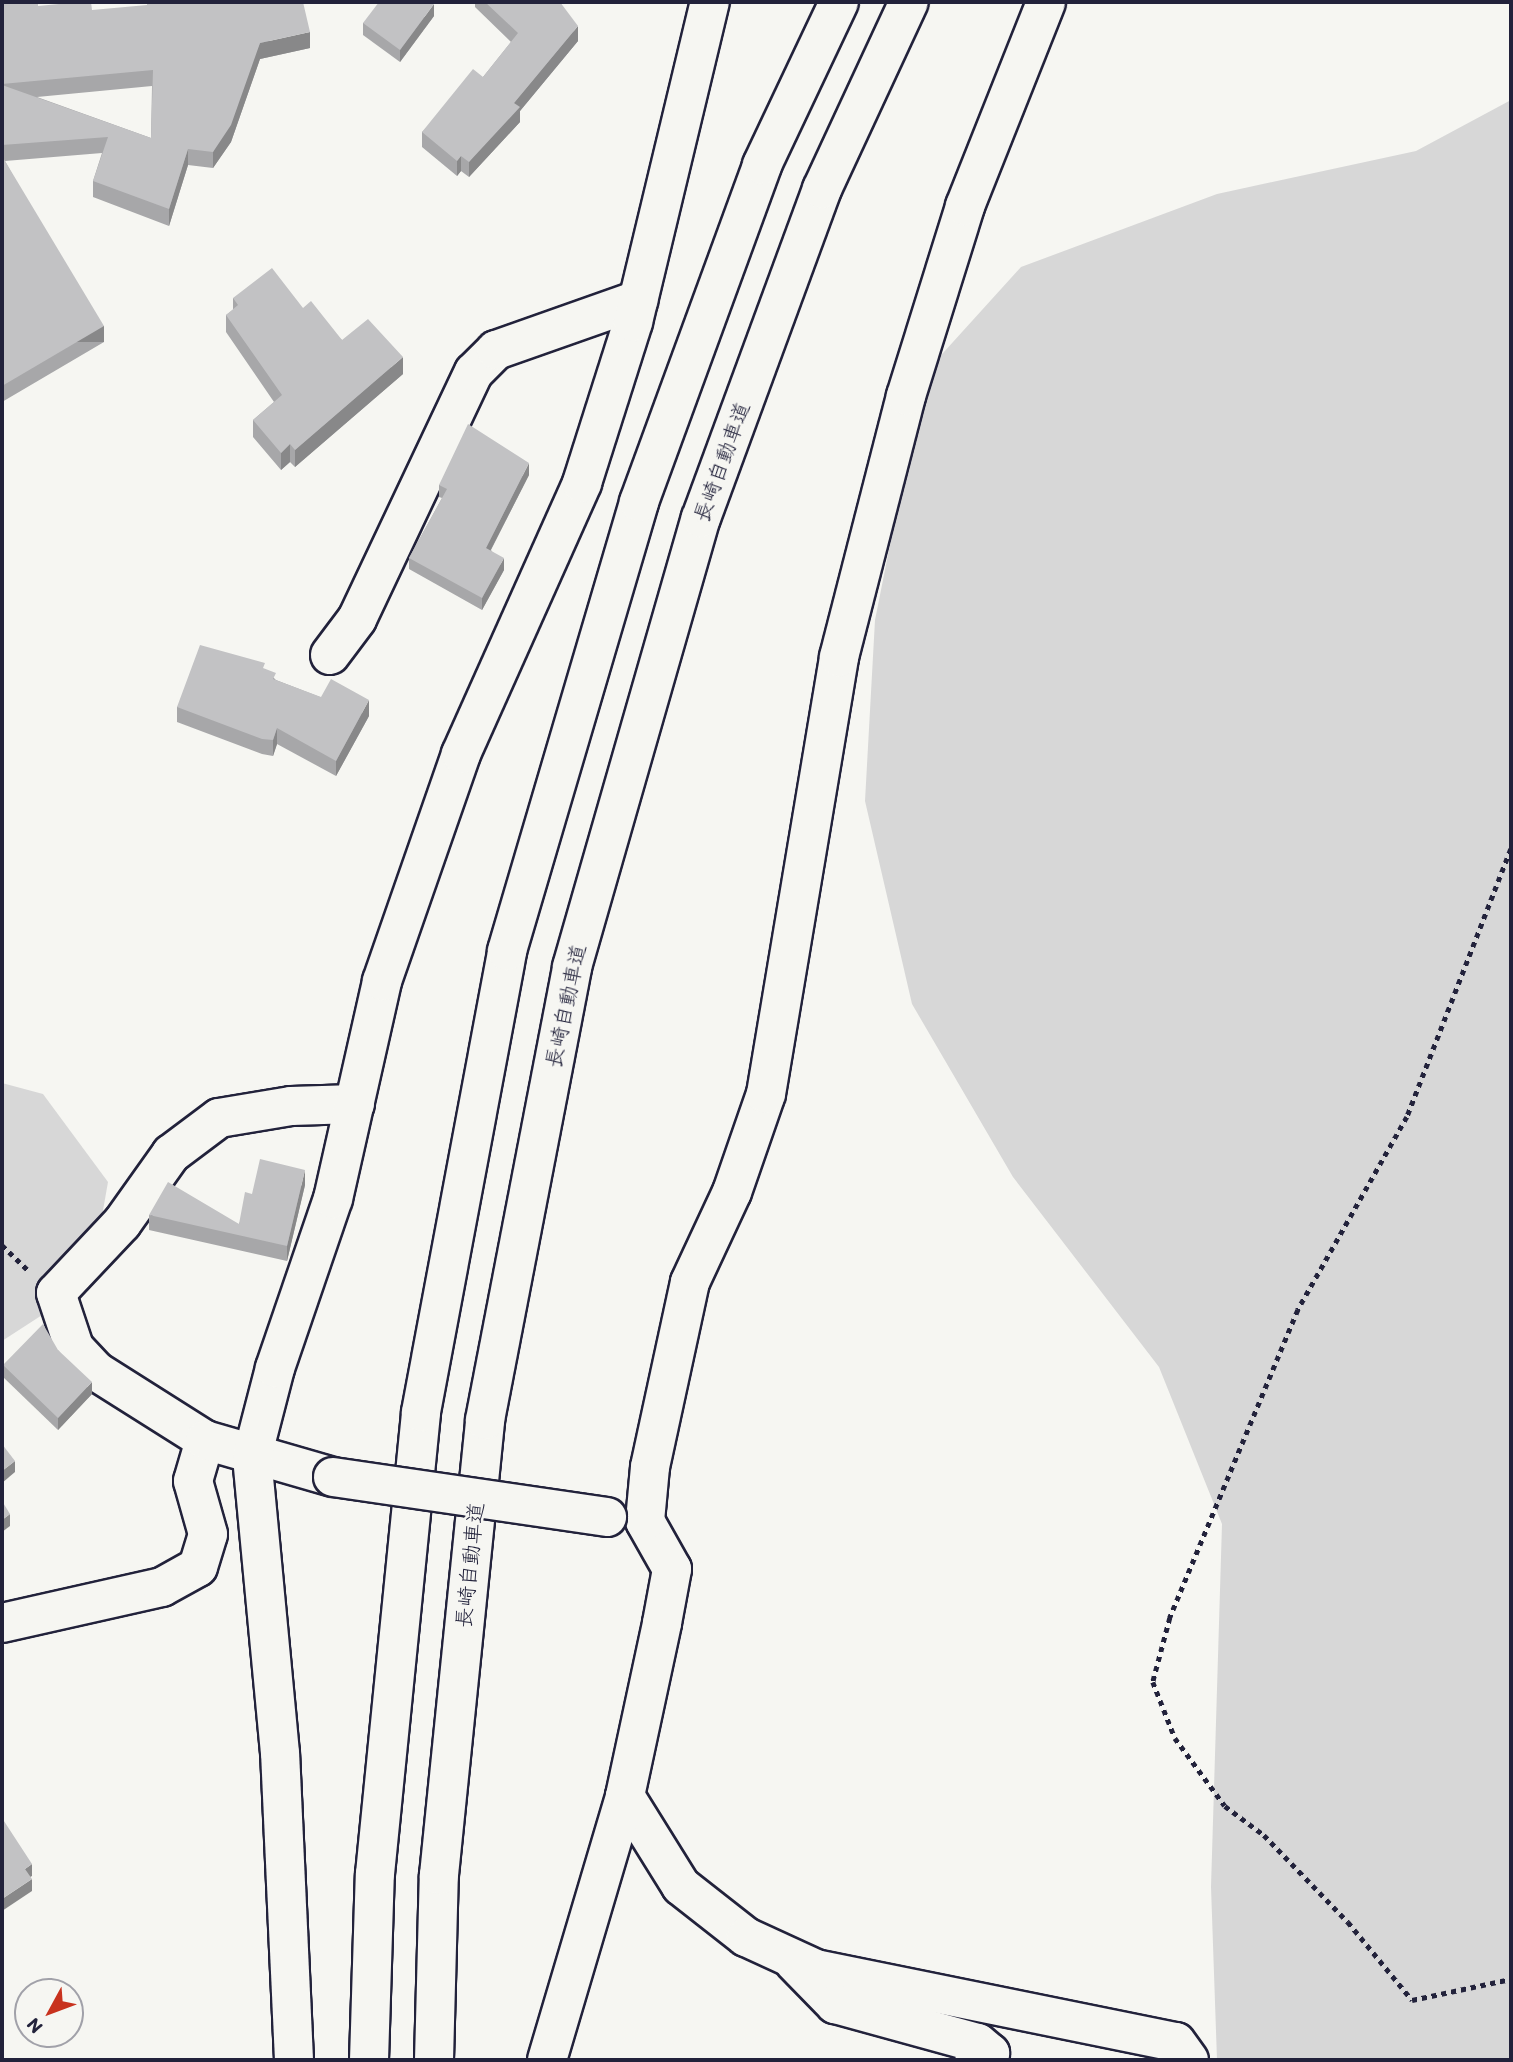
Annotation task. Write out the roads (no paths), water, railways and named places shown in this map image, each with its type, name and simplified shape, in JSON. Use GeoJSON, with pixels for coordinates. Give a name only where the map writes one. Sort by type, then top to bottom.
{"type":"FeatureCollection","features":[{"type":"Feature","properties":{"kind":"main road"},"geometry":{"type":"LineString","coordinates":[[294,2060],[280,1753],[252,1457],[275,1368],[333,1199],[382,981],[460,754],[582,482],[638,300],[710,2]]}},
{"type":"Feature","properties":{"kind":"main road"},"geometry":{"type":"LineString","coordinates":[[369,2060],[374,1874],[421,1412],[507,951],[639,502],[762,165],[839,2]]}},
{"type":"Feature","properties":{"kind":"main road","name":"長崎自動車道"},"geometry":{"type":"LineString","coordinates":[[434,2060],[439,1875],[485,1420],[572,967],[701,518],[822,189],[909,2]]}},
{"type":"Feature","properties":{"kind":"main road"},"geometry":{"type":"LineString","coordinates":[[547,2060],[625,1796],[672,1569],[645,1521],[690,1282],[732,1192],[766,1094],[839,657],[906,396],[965,206],[1046,2]]}},
{"type":"Feature","properties":{"kind":"main road"},"geometry":{"type":"LineString","coordinates":[[330,655],[357,619],[474,372],[496,350],[638,300]]}},
{"type":"Feature","properties":{"kind":"main road"},"geometry":{"type":"LineString","coordinates":[[355,1104],[291,1105],[219,1118],[171,1154],[122,1223],[56,1293],[74,1347],[96,1371],[205,1440],[252,1457],[333,1477],[645,1521]]}},
{"type":"Feature","properties":{"kind":"main road"},"geometry":{"type":"LineString","coordinates":[[2,1623],[162,1587],[198,1566],[208,1534],[193,1481],[205,1440]]}},
{"type":"Feature","properties":{"kind":"main road"},"geometry":{"type":"LineString","coordinates":[[625,1796],[681,1886],[746,1937],[816,1969],[1176,2042],[1189,2060]]}},
{"type":"Feature","properties":{"kind":"main road"},"geometry":{"type":"LineString","coordinates":[[788,1956],[835,2004],[978,2043],[990,2053],[974,2060]]}}]}
